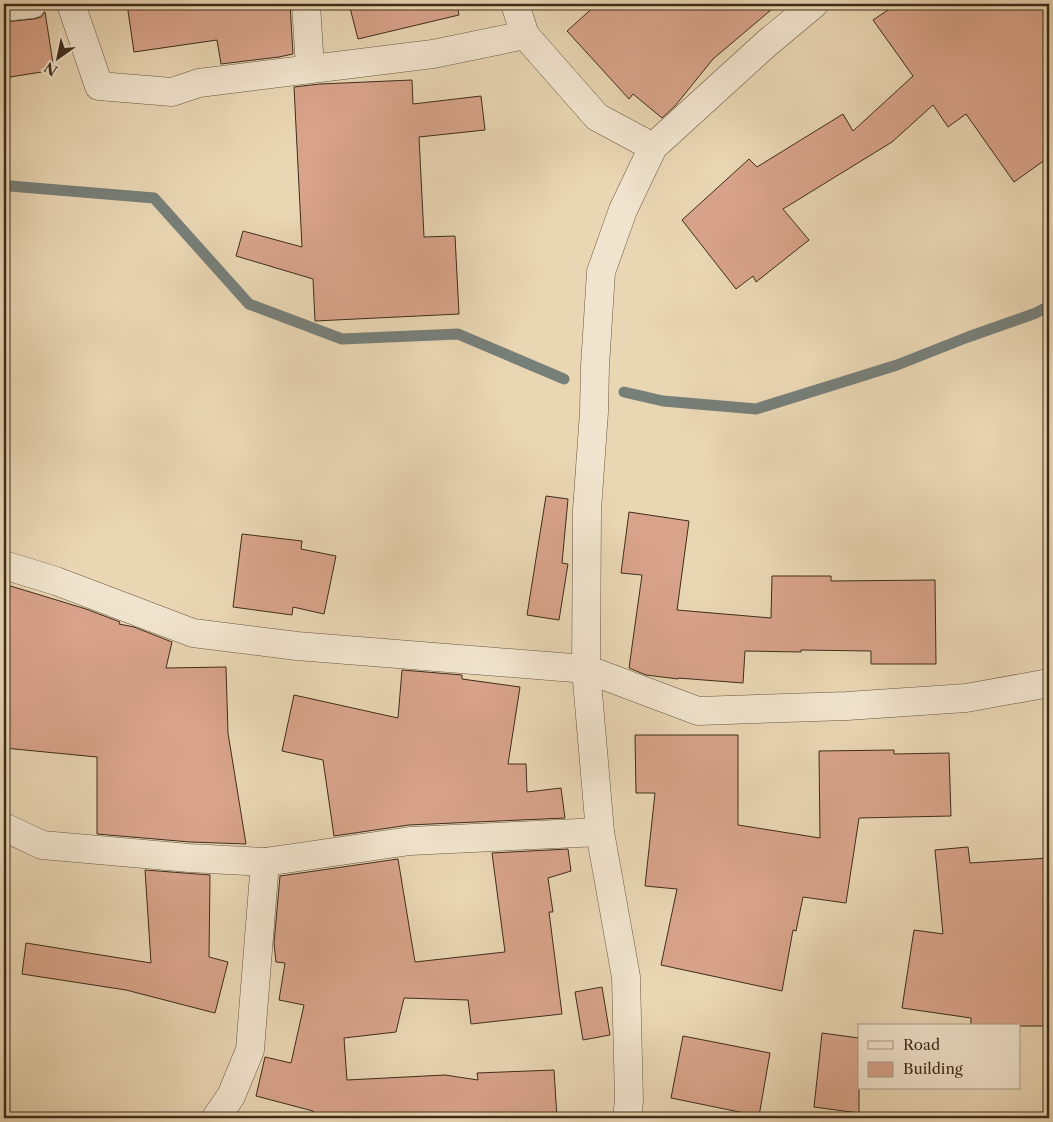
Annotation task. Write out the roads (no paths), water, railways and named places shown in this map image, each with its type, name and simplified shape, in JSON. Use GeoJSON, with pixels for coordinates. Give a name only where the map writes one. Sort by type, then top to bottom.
{"type":"FeatureCollection","features":[{"type":"Feature","properties":{"kind":"street"},"geometry":{"type":"LineString","coordinates":[[4,7],[32,4]]}},
{"type":"Feature","properties":{"kind":"street"},"geometry":{"type":"LineString","coordinates":[[72,4],[99,86],[172,92],[199,83],[433,54],[525,35]]}},
{"type":"Feature","properties":{"kind":"street"},"geometry":{"type":"LineString","coordinates":[[306,4],[310,68]]}},
{"type":"Feature","properties":{"kind":"street"},"geometry":{"type":"LineString","coordinates":[[515,4],[525,35],[598,116],[653,147]]}},
{"type":"Feature","properties":{"kind":"street"},"geometry":{"type":"LineString","coordinates":[[628,1118],[626,977],[600,832],[586,669],[587,510],[601,272],[623,210],[653,147],[766,44],[814,4]]}},
{"type":"Feature","properties":{"kind":"street"},"geometry":{"type":"LineString","coordinates":[[4,565],[56,581],[193,633],[297,646],[586,669],[698,711],[847,706],[966,698],[1049,682]]}},
{"type":"Feature","properties":{"kind":"street"},"geometry":{"type":"LineString","coordinates":[[4,827],[42,845],[112,852],[265,862],[410,840],[600,832]]}},
{"type":"Feature","properties":{"kind":"street"},"geometry":{"type":"LineString","coordinates":[[216,1118],[231,1096],[250,1050],[265,862]]}},
{"type":"Feature","properties":{"kind":"waterway"},"geometry":{"type":"LineString","coordinates":[[4,188],[10,186],[154,198],[249,304],[342,339],[458,334],[564,379]]}},
{"type":"Feature","properties":{"kind":"waterway"},"geometry":{"type":"LineString","coordinates":[[624,392],[663,401],[756,409],[897,365],[1036,313],[1049,306]]}}]}
